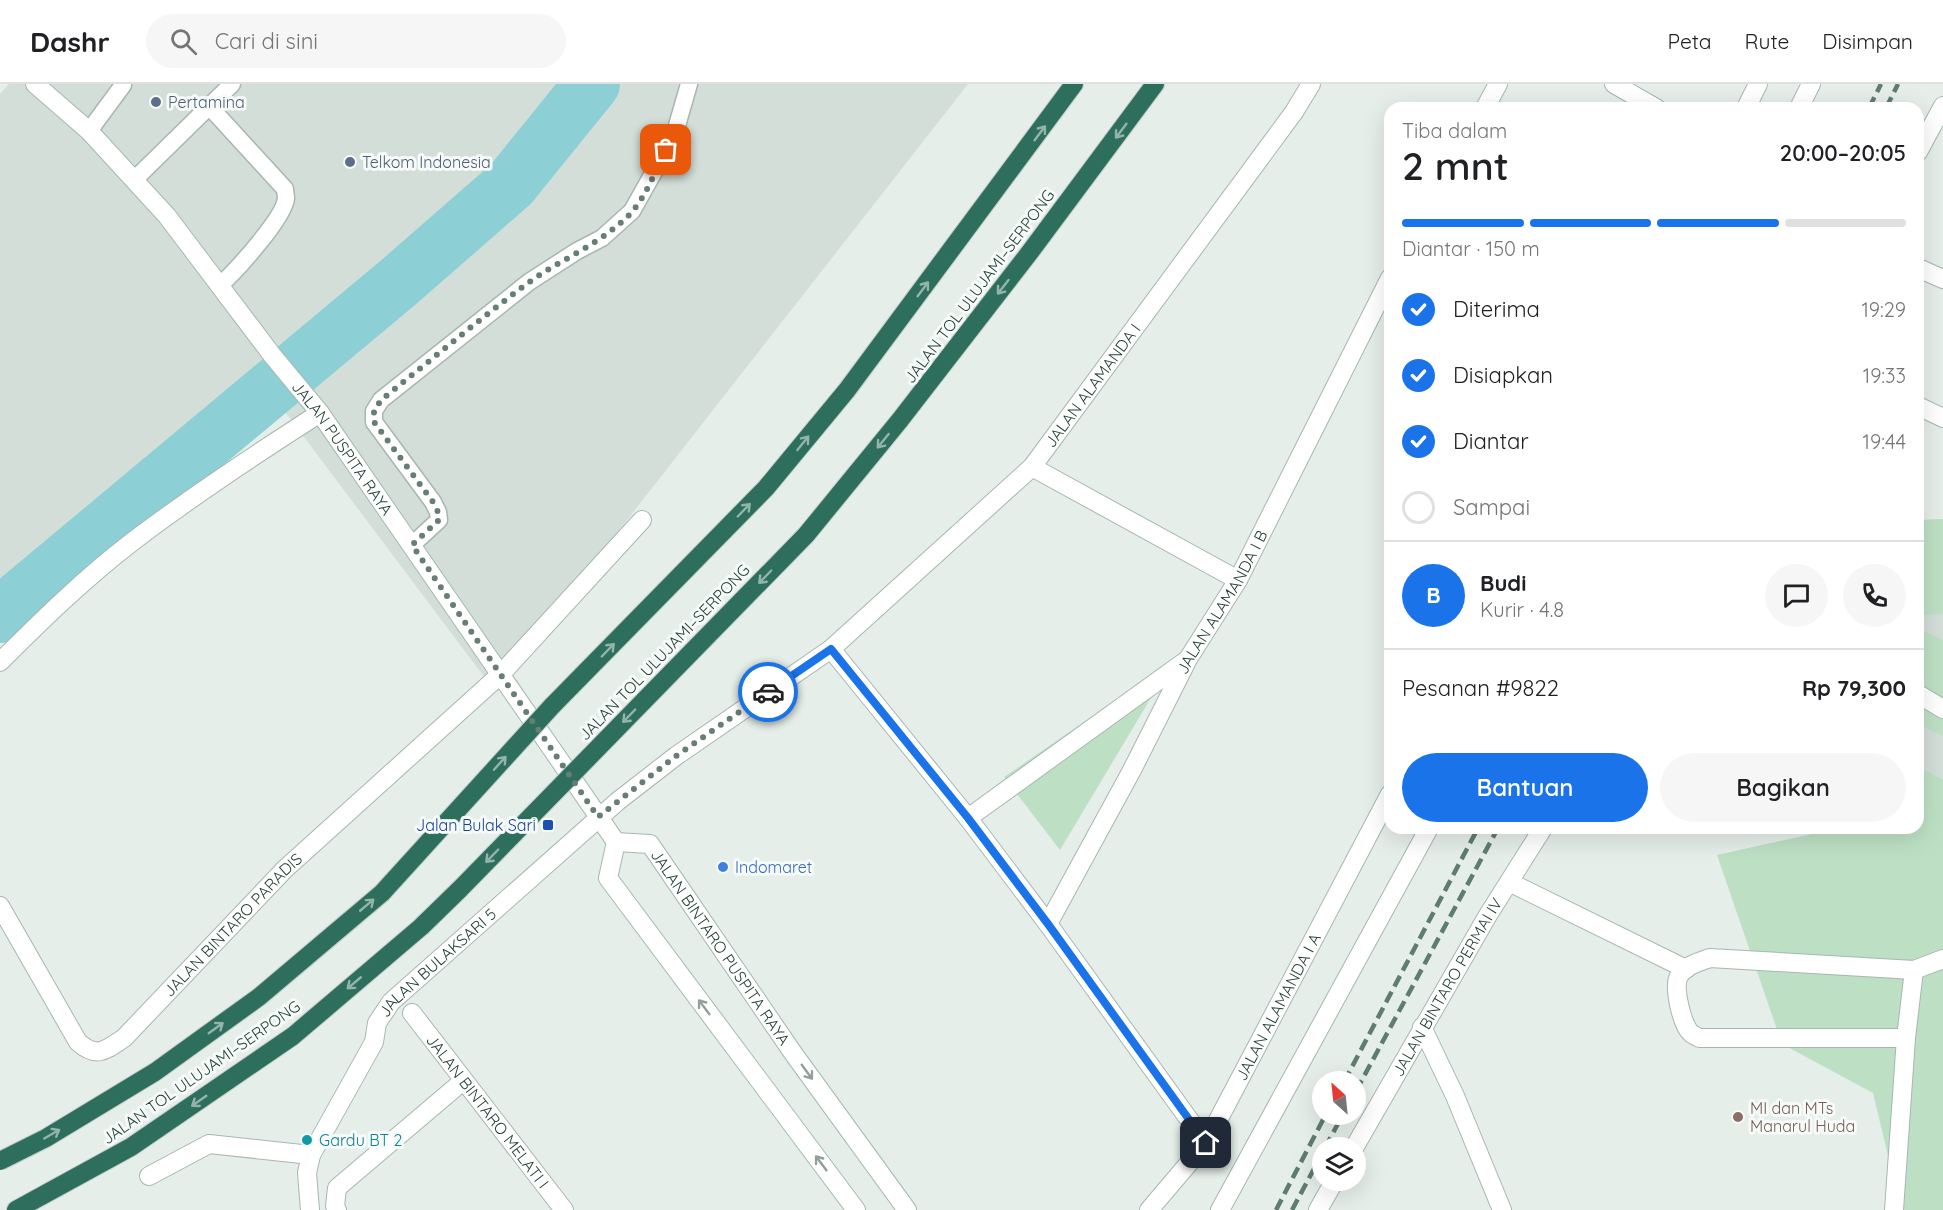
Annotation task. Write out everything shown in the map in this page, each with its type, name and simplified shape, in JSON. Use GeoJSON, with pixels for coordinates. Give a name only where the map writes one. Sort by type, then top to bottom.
{"type":"FeatureCollection","features":[{"type":"Feature","properties":{"kind":"highway","name":"JALAN TOL ULUJAMI–SERPONG"},"geometry":{"type":"LineString","coordinates":[[0,1161],[46,1138],[155,1072],[259,997],[382,893],[552,706],[766,488],[847,390],[1074,84]]}},
{"type":"Feature","properties":{"kind":"highway","name":"JALAN TOL ULUJAMI–SERPONG"},"geometry":{"type":"LineString","coordinates":[[16,1210],[132,1147],[283,1042],[404,941],[460,889],[806,535],[900,420],[1030,252],[1155,84]]}},
{"type":"Feature","properties":{"kind":"street","name":"JALAN PUSPITA RAYA"},"geometry":{"type":"LineString","coordinates":[[35,84],[89,131],[167,216],[272,355],[316,408],[616,842]]}},
{"type":"Feature","properties":{"kind":"street","name":"JALAN ALAMANDA I"},"geometry":{"type":"LineString","coordinates":[[598,817],[676,756],[831,649],[1032,467],[1294,112],[1311,84]]}},
{"type":"Feature","properties":{"kind":"street"},"geometry":{"type":"LineString","coordinates":[[1488,102],[1498,84]]}},
{"type":"Feature","properties":{"kind":"street"},"geometry":{"type":"LineString","coordinates":[[1614,84],[1646,102]]}},
{"type":"Feature","properties":{"kind":"street"},"geometry":{"type":"LineString","coordinates":[[1749,102],[1758,84]]}},
{"type":"Feature","properties":{"kind":"street"},"geometry":{"type":"LineString","coordinates":[[1802,102],[1811,84]]}},
{"type":"Feature","properties":{"kind":"street"},"geometry":{"type":"LineString","coordinates":[[1924,141],[1943,106]]}},
{"type":"Feature","properties":{"kind":"street"},"geometry":{"type":"LineString","coordinates":[[1924,271],[1943,279]]}},
{"type":"Feature","properties":{"kind":"street","name":"JALAN ALAMANDA I B"},"geometry":{"type":"LineString","coordinates":[[1048,924],[1132,770],[1188,659],[1238,580],[1384,290]]}},
{"type":"Feature","properties":{"kind":"street"},"geometry":{"type":"LineString","coordinates":[[0,662],[47,615],[131,543],[272,444],[316,408]]}},
{"type":"Feature","properties":{"kind":"street"},"geometry":{"type":"LineString","coordinates":[[1924,409],[1943,417]]}},
{"type":"Feature","properties":{"kind":"street"},"geometry":{"type":"LineString","coordinates":[[1032,467],[1238,580]]}},
{"type":"Feature","properties":{"kind":"street","name":"JALAN BINTARO PARADIS"},"geometry":{"type":"LineString","coordinates":[[0,906],[78,1042],[88,1051],[108,1049],[124,1038],[285,869],[501,674],[642,520]]}},
{"type":"Feature","properties":{"kind":"street"},"geometry":{"type":"LineString","coordinates":[[831,649],[968,818],[1048,924],[1206,1143]]}},
{"type":"Feature","properties":{"kind":"street"},"geometry":{"type":"LineString","coordinates":[[968,818],[1188,659]]}},
{"type":"Feature","properties":{"kind":"street"},"geometry":{"type":"LineString","coordinates":[[1924,698],[1943,709]]}},
{"type":"Feature","properties":{"kind":"street","name":"JALAN ALAMANDA I A"},"geometry":{"type":"LineString","coordinates":[[1149,1210],[1206,1143],[1384,805]]}},
{"type":"Feature","properties":{"kind":"street","name":"JALAN BULAKSARI 5"},"geometry":{"type":"LineString","coordinates":[[310,1210],[307,1173],[311,1155],[374,1042],[377,1023],[391,1002],[598,817]]}},
{"type":"Feature","properties":{"kind":"street"},"geometry":{"type":"LineString","coordinates":[[1220,1210],[1426,834]]}},
{"type":"Feature","properties":{"kind":"street","name":"JALAN BINTARO PERMAI IV"},"geometry":{"type":"LineString","coordinates":[[1360,1137],[1422,1027],[1539,834]]}},
{"type":"Feature","properties":{"kind":"street"},"geometry":{"type":"LineString","coordinates":[[616,842],[608,878],[856,1210]]}},
{"type":"Feature","properties":{"kind":"street","name":"JALAN BINTARO PUSPITA RAYA"},"geometry":{"type":"LineString","coordinates":[[616,842],[650,844],[793,1053],[907,1210]]}},
{"type":"Feature","properties":{"kind":"street"},"geometry":{"type":"LineString","coordinates":[[1509,882],[1686,969]]}},
{"type":"Feature","properties":{"kind":"street"},"geometry":{"type":"LineString","coordinates":[[1906,1038],[1699,1038],[1691,1034],[1685,1025],[1677,994],[1678,978],[1686,969],[1710,958],[1914,970],[1942,960]]}},
{"type":"Feature","properties":{"kind":"street"},"geometry":{"type":"LineString","coordinates":[[1893,1210],[1906,1038],[1914,970]]}},
{"type":"Feature","properties":{"kind":"street","name":"JALAN BINTARO MELATI I"},"geometry":{"type":"LineString","coordinates":[[412,1013],[564,1210]]}},
{"type":"Feature","properties":{"kind":"street"},"geometry":{"type":"LineString","coordinates":[[1422,1027],[1455,1096],[1502,1210]]}},
{"type":"Feature","properties":{"kind":"street"},"geometry":{"type":"LineString","coordinates":[[337,1210],[335,1206],[337,1188],[463,1081]]}},
{"type":"Feature","properties":{"kind":"street"},"geometry":{"type":"LineString","coordinates":[[148,1176],[209,1144],[311,1155]]}},
{"type":"Feature","properties":{"kind":"street"},"geometry":{"type":"LineString","coordinates":[[1318,1210],[1329,1191]]}},
{"type":"Feature","properties":{"kind":"lane"},"geometry":{"type":"LineString","coordinates":[[134,180],[231,84]]}},
{"type":"Feature","properties":{"kind":"lane"},"geometry":{"type":"LineString","coordinates":[[412,545],[439,520],[438,512],[374,422],[374,411],[381,400],[529,282],[602,238],[632,211],[674,136],[689,84]]}},
{"type":"Feature","properties":{"kind":"lane"},"geometry":{"type":"LineString","coordinates":[[89,131],[123,85]]}},
{"type":"Feature","properties":{"kind":"lane"},"geometry":{"type":"LineString","coordinates":[[209,106],[285,189],[286,199],[278,215],[248,257],[220,285]]}},
{"type":"Feature","properties":{"kind":"shaded area"},"geometry":{"type":"Polygon","coordinates":[[[9,84],[968,84],[494,690],[283,409],[18,608],[0,584],[0,94],[9,84]]]}},
{"type":"Feature","properties":{"kind":"shaded area"},"geometry":{"type":"Polygon","coordinates":[[[1943,614],[1943,779],[1924,770],[1924,616],[1943,614]]]}},
{"type":"Feature","properties":{"kind":"green space"},"geometry":{"type":"Polygon","coordinates":[[[1943,519],[1943,614],[1924,616],[1924,520],[1943,519]]]}},
{"type":"Feature","properties":{"kind":"green space"},"geometry":{"type":"Polygon","coordinates":[[[1924,631],[1943,640],[1943,736],[1924,726],[1924,631]]]}},
{"type":"Feature","properties":{"kind":"green space"},"geometry":{"type":"Polygon","coordinates":[[[1173,661],[1060,850],[1004,777],[1173,661]]]}},
{"type":"Feature","properties":{"kind":"green space"},"geometry":{"type":"Polygon","coordinates":[[[1924,770],[1943,779],[1943,1210],[1901,1210],[1873,1093],[1782,1044],[1717,855],[1812,834],[1924,834],[1924,770]]]}},
{"type":"Feature","properties":{"kind":"waterway"},"geometry":{"type":"LineString","coordinates":[[0,615],[400,281],[511,184],[592,84]]}},
{"type":"Feature","properties":{"kind":"railway"},"geometry":{"type":"LineString","coordinates":[[1872,102],[1881,84]]}},
{"type":"Feature","properties":{"kind":"railway"},"geometry":{"type":"LineString","coordinates":[[1889,102],[1898,84]]}},
{"type":"Feature","properties":{"kind":"railway"},"geometry":{"type":"LineString","coordinates":[[1350,1071],[1475,834]]}},
{"type":"Feature","properties":{"kind":"railway"},"geometry":{"type":"LineString","coordinates":[[1366,1072],[1495,834]]}},
{"type":"Feature","properties":{"kind":"railway"},"geometry":{"type":"LineString","coordinates":[[1276,1210],[1320,1125]]}},
{"type":"Feature","properties":{"kind":"railway"},"geometry":{"type":"LineString","coordinates":[[1331,1137],[1337,1125]]}},
{"type":"Feature","properties":{"kind":"railway"},"geometry":{"type":"LineString","coordinates":[[1292,1210],[1312,1173]]}},
{"type":"Feature","properties":{"kind":"way so far"},"geometry":{"type":"LineString","coordinates":[[666,150],[632,211],[616,227],[602,238],[529,282],[381,400],[374,411],[374,422],[438,512],[439,520],[412,545],[598,817],[676,756],[768,692]]}},
{"type":"Feature","properties":{"kind":"place","name":"Pertamina"},"geometry":{"type":"Point","coordinates":[156,102]}},
{"type":"Feature","properties":{"kind":"place","name":"Telkom Indonesia"},"geometry":{"type":"Point","coordinates":[350,162]}},
{"type":"Feature","properties":{"kind":"place","name":"Jalan Bulak Sari"},"geometry":{"type":"Point","coordinates":[548,825]}},
{"type":"Feature","properties":{"kind":"place","name":"Indomaret"},"geometry":{"type":"Point","coordinates":[723,867]}},
{"type":"Feature","properties":{"kind":"place","name":"MI dan MTs Manarul Huda"},"geometry":{"type":"Point","coordinates":[1738,1117]}},
{"type":"Feature","properties":{"kind":"place","name":"Gardu BT 2"},"geometry":{"type":"Point","coordinates":[307,1140]}},
{"type":"Feature","properties":{"kind":"route"},"geometry":{"type":"LineString","coordinates":[[768,692],[831,649],[968,818],[1048,924],[1206,1143]]}}]}
